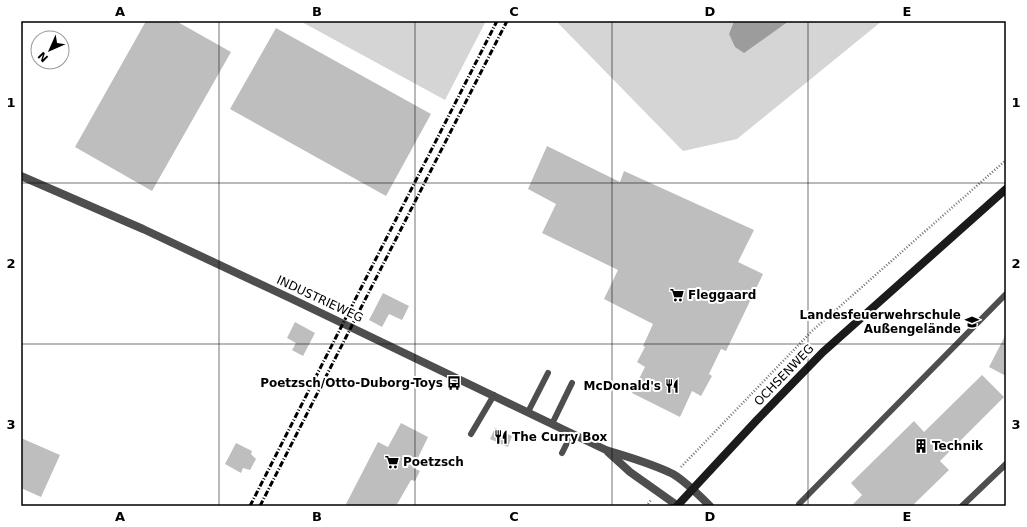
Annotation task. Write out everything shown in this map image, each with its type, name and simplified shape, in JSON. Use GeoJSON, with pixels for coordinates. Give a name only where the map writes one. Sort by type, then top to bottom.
{"type":"FeatureCollection","features":[{"type":"Feature","properties":{"kind":"main road","name":"OCHSENWEG"},"geometry":{"type":"LineString","coordinates":[[677,506],[791,384],[823,352],[1006,189]]}},
{"type":"Feature","properties":{"kind":"street","name":"INDUSTRIEWEG"},"geometry":{"type":"LineString","coordinates":[[21,176],[143,229],[344,323],[606,450],[674,474],[710,506]]}},
{"type":"Feature","properties":{"kind":"street","name":"INDUSTRIEWEG"},"geometry":{"type":"LineString","coordinates":[[606,450],[630,472],[677,506]]}},
{"type":"Feature","properties":{"kind":"lane"},"geometry":{"type":"LineString","coordinates":[[799,506],[799,504],[1006,294]]}},
{"type":"Feature","properties":{"kind":"lane"},"geometry":{"type":"LineString","coordinates":[[528,412],[548,373]]}},
{"type":"Feature","properties":{"kind":"lane"},"geometry":{"type":"LineString","coordinates":[[552,424],[572,383]]}},
{"type":"Feature","properties":{"kind":"lane"},"geometry":{"type":"LineString","coordinates":[[471,434],[494,396]]}},
{"type":"Feature","properties":{"kind":"lane"},"geometry":{"type":"LineString","coordinates":[[562,454],[572,434]]}},
{"type":"Feature","properties":{"kind":"lane"},"geometry":{"type":"LineString","coordinates":[[962,506],[1006,464]]}},
{"type":"Feature","properties":{"kind":"path"},"geometry":{"type":"LineString","coordinates":[[21,30],[22,21]]}},
{"type":"Feature","properties":{"kind":"path"},"geometry":{"type":"LineString","coordinates":[[680,468],[812,331],[1006,160]]}},
{"type":"Feature","properties":{"kind":"shaded area"},"geometry":{"type":"Polygon","coordinates":[[[300,21],[486,21],[445,100],[300,21]]]}},
{"type":"Feature","properties":{"kind":"shaded area"},"geometry":{"type":"Polygon","coordinates":[[[556,21],[734,21],[729,34],[744,52],[789,21],[882,21],[737,139],[683,151],[556,21]]]}},
{"type":"Feature","properties":{"kind":"shaded area"},"geometry":{"type":"Polygon","coordinates":[[[734,21],[789,21],[744,53],[735,47],[729,34],[734,21]]]}},
{"type":"Feature","properties":{"kind":"building"},"geometry":{"type":"Polygon","coordinates":[[[146,21],[176,21],[231,52],[152,191],[75,147],[146,21]]]}},
{"type":"Feature","properties":{"kind":"building"},"geometry":{"type":"Polygon","coordinates":[[[276,28],[431,114],[386,196],[230,109],[276,28]]]}},
{"type":"Feature","properties":{"kind":"building"},"geometry":{"type":"Polygon","coordinates":[[[547,146],[620,182],[624,171],[754,230],[738,262],[763,274],[726,351],[721,349],[709,374],[712,376],[701,396],[692,391],[680,417],[632,393],[645,367],[637,362],[645,347],[643,346],[653,324],[604,299],[618,270],[542,233],[556,204],[528,189],[547,146]]]}},
{"type":"Feature","properties":{"kind":"building"},"geometry":{"type":"Polygon","coordinates":[[[383,293],[409,306],[402,320],[389,314],[382,327],[369,320],[383,293]]]}},
{"type":"Feature","properties":{"kind":"building"},"geometry":{"type":"Polygon","coordinates":[[[295,322],[315,333],[303,356],[292,350],[296,343],[287,338],[295,322]]]}},
{"type":"Feature","properties":{"kind":"building"},"geometry":{"type":"Polygon","coordinates":[[[1006,334],[1006,376],[989,367],[1006,334]]]}},
{"type":"Feature","properties":{"kind":"building","name":"Technik"},"geometry":{"type":"Polygon","coordinates":[[[982,375],[1004,397],[940,461],[949,470],[912,506],[851,506],[862,495],[851,483],[914,421],[924,432],[982,375]]]}},
{"type":"Feature","properties":{"kind":"building","name":"Poetzsch"},"geometry":{"type":"Polygon","coordinates":[[[401,423],[428,437],[413,468],[420,471],[415,481],[411,480],[396,506],[345,506],[378,442],[388,447],[401,423]]]}},
{"type":"Feature","properties":{"kind":"building","name":"The Curry Box"},"geometry":{"type":"Polygon","coordinates":[[[495,428],[512,436],[508,447],[490,439],[495,428]]]}},
{"type":"Feature","properties":{"kind":"building"},"geometry":{"type":"Polygon","coordinates":[[[21,438],[60,455],[41,497],[21,488],[21,438]]]}},
{"type":"Feature","properties":{"kind":"building"},"geometry":{"type":"Polygon","coordinates":[[[236,443],[252,451],[251,454],[256,459],[250,470],[243,468],[241,473],[225,464],[236,443]]]}},
{"type":"Feature","properties":{"kind":"railway"},"geometry":{"type":"LineString","coordinates":[[250,506],[497,21]]}},
{"type":"Feature","properties":{"kind":"railway"},"geometry":{"type":"LineString","coordinates":[[260,506],[507,21]]}},
{"type":"Feature","properties":{"kind":"place","name":"Fleggaard"},"geometry":{"type":"Point","coordinates":[677,295]}},
{"type":"Feature","properties":{"kind":"place","name":"Landesfeuerwehrschule Außengelände"},"geometry":{"type":"Point","coordinates":[972,322]}},
{"type":"Feature","properties":{"kind":"place","name":"Poetzsch/Otto-Duborg-Toys"},"geometry":{"type":"Point","coordinates":[454,383]}},
{"type":"Feature","properties":{"kind":"place","name":"McDonald's"},"geometry":{"type":"Point","coordinates":[672,386]}},
{"type":"Feature","properties":{"kind":"place","name":"The Curry Box"},"geometry":{"type":"Point","coordinates":[501,437]}},
{"type":"Feature","properties":{"kind":"place","name":"Technik"},"geometry":{"type":"Point","coordinates":[921,446]}},
{"type":"Feature","properties":{"kind":"place","name":"Poetzsch"},"geometry":{"type":"Point","coordinates":[392,462]}}]}
